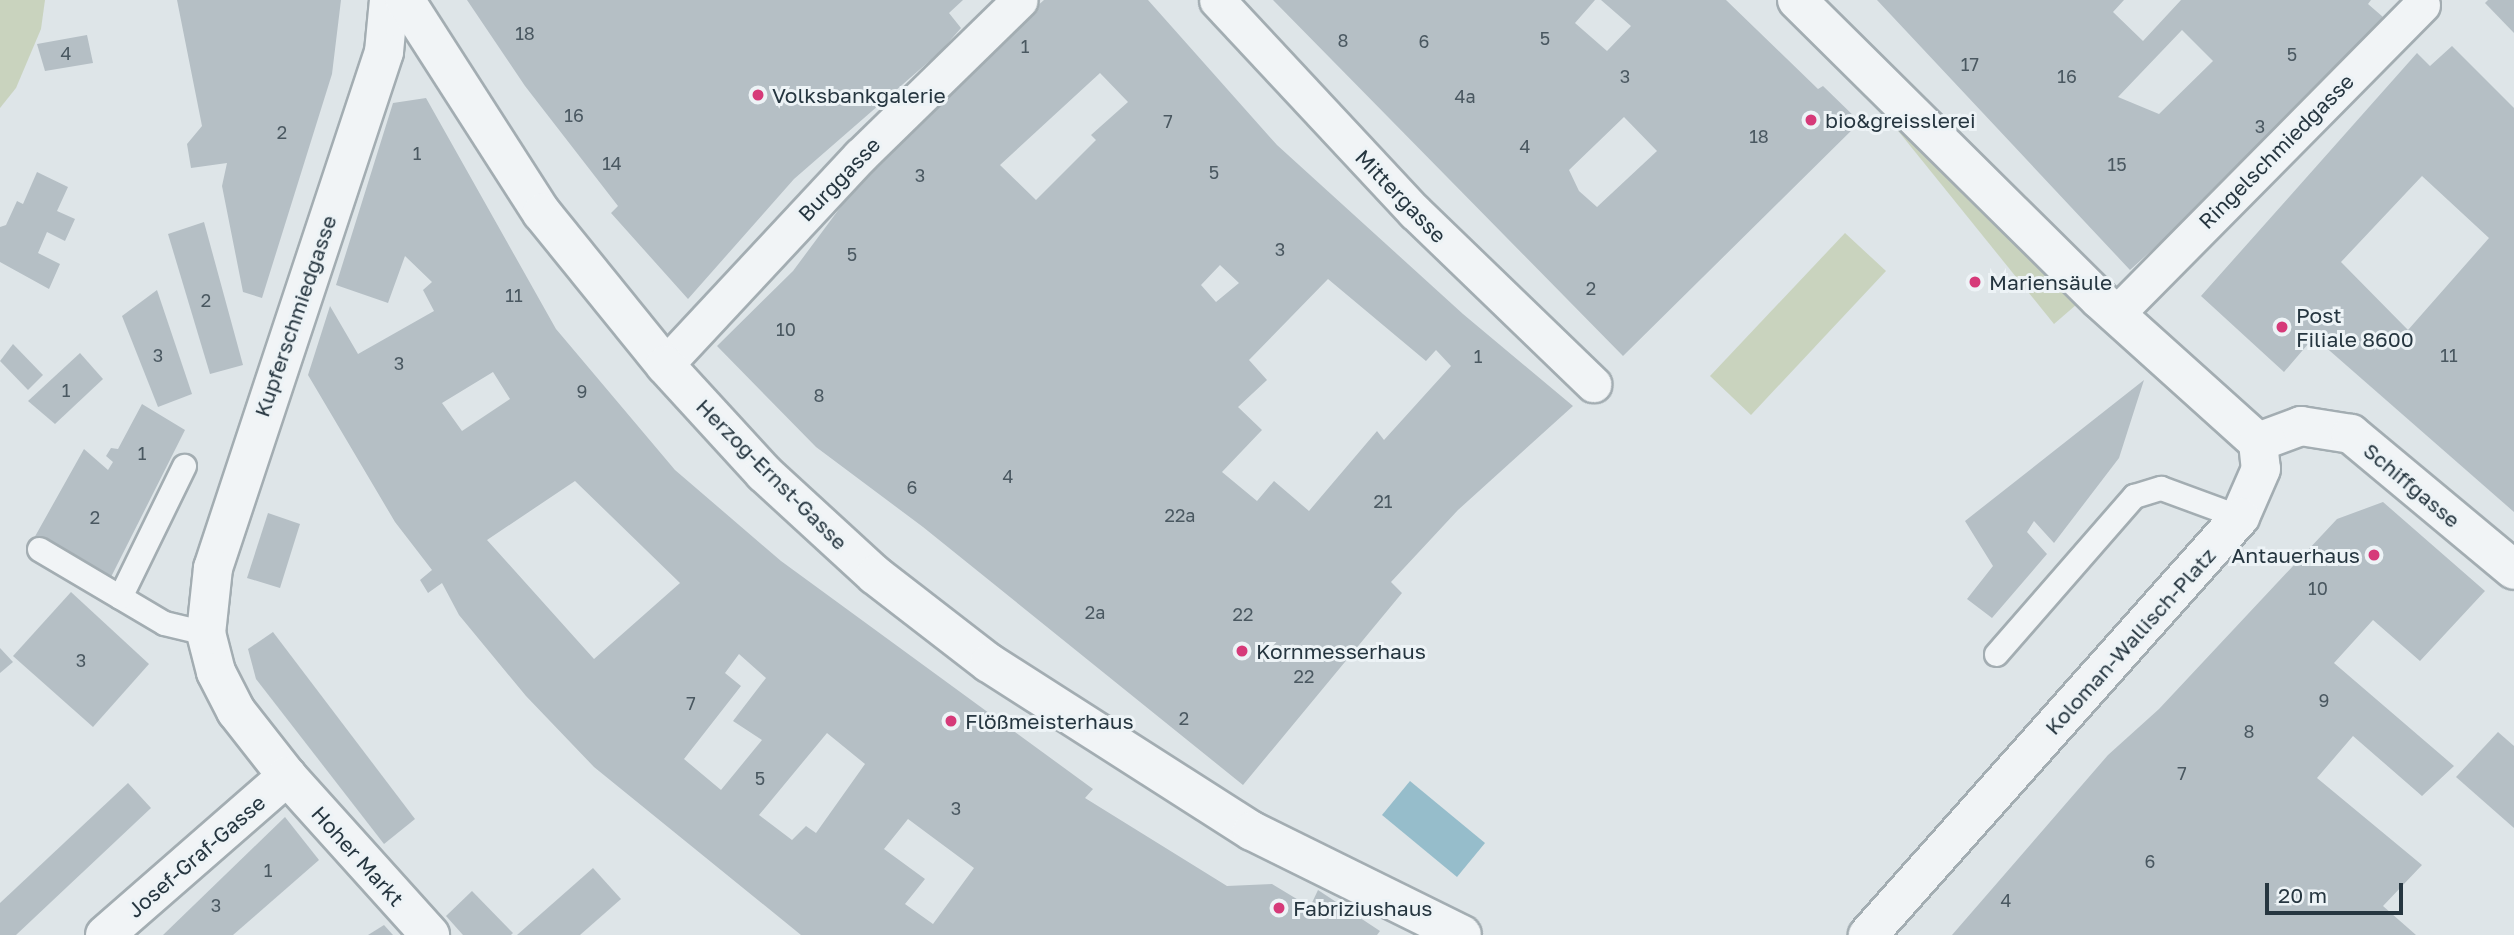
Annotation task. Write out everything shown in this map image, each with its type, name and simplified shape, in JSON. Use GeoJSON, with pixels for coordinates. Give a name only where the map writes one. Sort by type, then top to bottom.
{"type":"FeatureCollection","features":[{"type":"Feature","properties":{"kind":"street","name":"Kupferschmiedgasse"},"geometry":{"type":"LineString","coordinates":[[206,633],[213,568],[384,52],[389,0]]}},
{"type":"Feature","properties":{"kind":"street","name":"Herzog-Ernst-Gasse"},"geometry":{"type":"LineString","coordinates":[[405,0],[542,213],[665,365],[764,473],[875,575],[989,663],[1252,831],[1413,923]]}},
{"type":"Feature","properties":{"kind":"street","name":"Burggasse"},"geometry":{"type":"LineString","coordinates":[[665,365],[860,156],[1020,0]]}},
{"type":"Feature","properties":{"kind":"street","name":"Mittergasse"},"geometry":{"type":"LineString","coordinates":[[1217,0],[1415,212],[1593,384]]}},
{"type":"Feature","properties":{"kind":"street"},"geometry":{"type":"LineString","coordinates":[[1797,0],[2123,306],[2258,442]]}},
{"type":"Feature","properties":{"kind":"street","name":"Ringelschmiedgasse"},"geometry":{"type":"LineString","coordinates":[[2123,306],[2422,5]]}},
{"type":"Feature","properties":{"kind":"street","name":"Schiffgasse"},"geometry":{"type":"LineString","coordinates":[[2258,442],[2301,426],[2351,434],[2514,570]]}},
{"type":"Feature","properties":{"kind":"street","name":"Koloman-Wallisch-Platz"},"geometry":{"type":"LineString","coordinates":[[1868,935],[2239,517],[2261,469],[2258,442]]}},
{"type":"Feature","properties":{"kind":"street","name":"Hoher Markt"},"geometry":{"type":"LineString","coordinates":[[206,633],[216,672],[236,711],[286,776],[430,935]]}},
{"type":"Feature","properties":{"kind":"street","name":"Josef-Graf-Gasse"},"geometry":{"type":"LineString","coordinates":[[105,935],[286,776]]}},
{"type":"Feature","properties":{"kind":"street"},"geometry":{"type":"LineString","coordinates":[[1413,923],[1462,935]]}},
{"type":"Feature","properties":{"kind":"lane"},"geometry":{"type":"LineString","coordinates":[[120,597],[184,466]]}},
{"type":"Feature","properties":{"kind":"lane"},"geometry":{"type":"LineString","coordinates":[[1996,654],[2134,496],[2161,488],[2239,517]]}},
{"type":"Feature","properties":{"kind":"lane"},"geometry":{"type":"LineString","coordinates":[[38,549],[164,623],[206,633]]}},
{"type":"Feature","properties":{"kind":"green space"},"geometry":{"type":"Polygon","coordinates":[[[0,0],[45,0],[41,29],[16,88],[0,108],[0,0]]]}},
{"type":"Feature","properties":{"kind":"green space"},"geometry":{"type":"Polygon","coordinates":[[[1908,105],[2092,291],[2054,324],[1895,127],[1908,105]]]}},
{"type":"Feature","properties":{"kind":"green space"},"geometry":{"type":"Polygon","coordinates":[[[1845,233],[1886,271],[1751,415],[1710,376],[1845,233]]]}},
{"type":"Feature","properties":{"kind":"water"},"geometry":{"type":"Polygon","coordinates":[[[1410,781],[1485,843],[1457,877],[1382,815],[1410,781]]]}},
{"type":"Feature","properties":{"kind":"building"},"geometry":{"type":"Polygon","coordinates":[[[177,0],[341,0],[332,74],[262,298],[243,292],[222,186],[227,163],[191,168],[187,144],[202,126],[177,0]]]}},
{"type":"Feature","properties":{"kind":"building"},"geometry":{"type":"Polygon","coordinates":[[[467,0],[963,0],[949,13],[961,28],[941,51],[794,179],[688,299],[611,213],[618,206],[525,86],[467,0]]]}},
{"type":"Feature","properties":{"kind":"building"},"geometry":{"type":"Polygon","coordinates":[[[1044,0],[1148,0],[1277,145],[1463,314],[1573,406],[1458,510],[1391,582],[1402,593],[1243,785],[923,527],[816,447],[717,346],[793,271],[851,193],[933,99],[1044,0]],[[1100,73],[1000,165],[1036,200],[1096,140],[1091,135],[1128,102],[1100,73]],[[1220,265],[1201,285],[1216,302],[1239,283],[1220,265]],[[1328,279],[1249,360],[1267,380],[1238,407],[1262,430],[1222,472],[1257,501],[1274,481],[1309,511],[1377,431],[1384,440],[1451,366],[1436,350],[1426,361],[1328,279]]]}},
{"type":"Feature","properties":{"kind":"building"},"geometry":{"type":"Polygon","coordinates":[[[1273,0],[1595,0],[1575,23],[1607,51],[1631,26],[1601,0],[1726,0],[1818,89],[1823,86],[1860,122],[1623,356],[1273,0]],[[1624,117],[1569,170],[1579,191],[1597,207],[1657,151],[1624,117]]]}},
{"type":"Feature","properties":{"kind":"building"},"geometry":{"type":"Polygon","coordinates":[[[1877,0],[2124,0],[2113,12],[2143,41],[2181,0],[2371,0],[2368,4],[2383,17],[2252,159],[2130,270],[1877,0]],[[2182,30],[2118,97],[2159,114],[2213,61],[2182,30]]]}},
{"type":"Feature","properties":{"kind":"building"},"geometry":{"type":"Polygon","coordinates":[[[2488,0],[2514,0],[2514,33],[2485,3],[2488,0]]]}},
{"type":"Feature","properties":{"kind":"building"},"geometry":{"type":"Polygon","coordinates":[[[87,35],[93,63],[45,71],[37,44],[87,35]]]}},
{"type":"Feature","properties":{"kind":"building"},"geometry":{"type":"Polygon","coordinates":[[[2452,46],[2514,108],[2514,512],[2314,337],[2284,372],[2201,296],[2417,53],[2430,66],[2452,46]],[[2422,176],[2341,262],[2408,330],[2489,238],[2422,176]]]}},
{"type":"Feature","properties":{"kind":"building"},"geometry":{"type":"Polygon","coordinates":[[[426,98],[556,329],[675,470],[781,561],[1093,789],[1085,798],[1227,886],[1272,884],[1310,907],[1318,890],[1380,931],[1377,935],[801,935],[594,767],[526,696],[459,615],[442,583],[428,593],[420,580],[432,570],[395,522],[308,375],[330,306],[358,354],[434,311],[423,290],[432,282],[405,256],[388,303],[336,285],[393,103],[426,98]],[[493,372],[442,403],[462,431],[510,399],[493,372]],[[575,481],[487,540],[594,659],[680,583],[575,481]],[[739,654],[725,673],[741,686],[684,759],[721,790],[762,740],[733,721],[766,678],[739,654]],[[827,733],[759,815],[792,840],[806,826],[816,833],[865,764],[827,733]],[[908,819],[884,849],[925,879],[905,904],[933,924],[974,868],[908,819]]]}},
{"type":"Feature","properties":{"kind":"building"},"geometry":{"type":"Polygon","coordinates":[[[37,172],[68,187],[57,211],[75,219],[65,241],[47,232],[38,253],[60,264],[49,289],[0,262],[0,227],[6,225],[17,201],[23,204],[37,172]]]}},
{"type":"Feature","properties":{"kind":"building"},"geometry":{"type":"Polygon","coordinates":[[[204,222],[243,365],[210,374],[168,234],[204,222]]]}},
{"type":"Feature","properties":{"kind":"building"},"geometry":{"type":"Polygon","coordinates":[[[157,290],[192,394],[158,407],[122,316],[157,290]]]}},
{"type":"Feature","properties":{"kind":"building"},"geometry":{"type":"Polygon","coordinates":[[[13,344],[43,375],[28,390],[0,361],[13,344]]]}},
{"type":"Feature","properties":{"kind":"building"},"geometry":{"type":"Polygon","coordinates":[[[80,353],[103,379],[55,424],[28,401],[80,353]]]}},
{"type":"Feature","properties":{"kind":"building"},"geometry":{"type":"Polygon","coordinates":[[[2144,380],[2119,458],[2054,543],[2034,521],[2027,532],[2047,554],[1992,618],[1967,599],[1993,566],[1965,521],[2144,380]]]}},
{"type":"Feature","properties":{"kind":"building"},"geometry":{"type":"Polygon","coordinates":[[[142,404],[185,430],[108,583],[33,540],[84,449],[108,470],[113,462],[106,456],[111,448],[118,449],[142,404]]]}},
{"type":"Feature","properties":{"kind":"building"},"geometry":{"type":"Polygon","coordinates":[[[2383,502],[2485,591],[2420,661],[2373,620],[2334,663],[2454,766],[2422,796],[2353,736],[2317,778],[2422,865],[2383,906],[2416,935],[1952,935],[2108,755],[2159,709],[2337,519],[2383,502]]]}},
{"type":"Feature","properties":{"kind":"building"},"geometry":{"type":"Polygon","coordinates":[[[268,513],[300,524],[280,588],[247,578],[268,513]]]}},
{"type":"Feature","properties":{"kind":"building"},"geometry":{"type":"Polygon","coordinates":[[[71,592],[149,664],[93,727],[13,656],[71,592]]]}},
{"type":"Feature","properties":{"kind":"building"},"geometry":{"type":"Polygon","coordinates":[[[273,632],[415,819],[384,844],[256,679],[248,649],[273,632]]]}},
{"type":"Feature","properties":{"kind":"building"},"geometry":{"type":"Polygon","coordinates":[[[0,648],[13,662],[0,673],[0,648]]]}},
{"type":"Feature","properties":{"kind":"building"},"geometry":{"type":"Polygon","coordinates":[[[2498,732],[2514,746],[2514,828],[2456,777],[2498,732]]]}},
{"type":"Feature","properties":{"kind":"building"},"geometry":{"type":"Polygon","coordinates":[[[128,783],[151,808],[16,935],[0,935],[0,903],[128,783]]]}},
{"type":"Feature","properties":{"kind":"building"},"geometry":{"type":"Polygon","coordinates":[[[285,817],[319,860],[233,935],[163,935],[285,817]]]}},
{"type":"Feature","properties":{"kind":"building"},"geometry":{"type":"Polygon","coordinates":[[[593,868],[621,899],[580,935],[517,935],[593,868]]]}},
{"type":"Feature","properties":{"kind":"building"},"geometry":{"type":"Polygon","coordinates":[[[472,891],[513,933],[511,935],[463,935],[446,916],[472,891]]]}},
{"type":"Feature","properties":{"kind":"building"},"geometry":{"type":"Polygon","coordinates":[[[384,925],[393,935],[368,935],[384,925]]]}},
{"type":"Feature","properties":{"kind":"place","name":"Volksbankgalerie"},"geometry":{"type":"Point","coordinates":[758,95]}},
{"type":"Feature","properties":{"kind":"place","name":"bio&greisslerei"},"geometry":{"type":"Point","coordinates":[1811,120]}},
{"type":"Feature","properties":{"kind":"place","name":"Mariensäule"},"geometry":{"type":"Point","coordinates":[1975,282]}},
{"type":"Feature","properties":{"kind":"place","name":"Post Filiale 8600"},"geometry":{"type":"Point","coordinates":[2282,327]}},
{"type":"Feature","properties":{"kind":"place","name":"Antauerhaus"},"geometry":{"type":"Point","coordinates":[2374,555]}},
{"type":"Feature","properties":{"kind":"place","name":"Kornmesserhaus"},"geometry":{"type":"Point","coordinates":[1242,651]}},
{"type":"Feature","properties":{"kind":"place","name":"Flößmeisterhaus"},"geometry":{"type":"Point","coordinates":[951,721]}},
{"type":"Feature","properties":{"kind":"place","name":"Fabriziushaus"},"geometry":{"type":"Point","coordinates":[1279,908]}}]}
